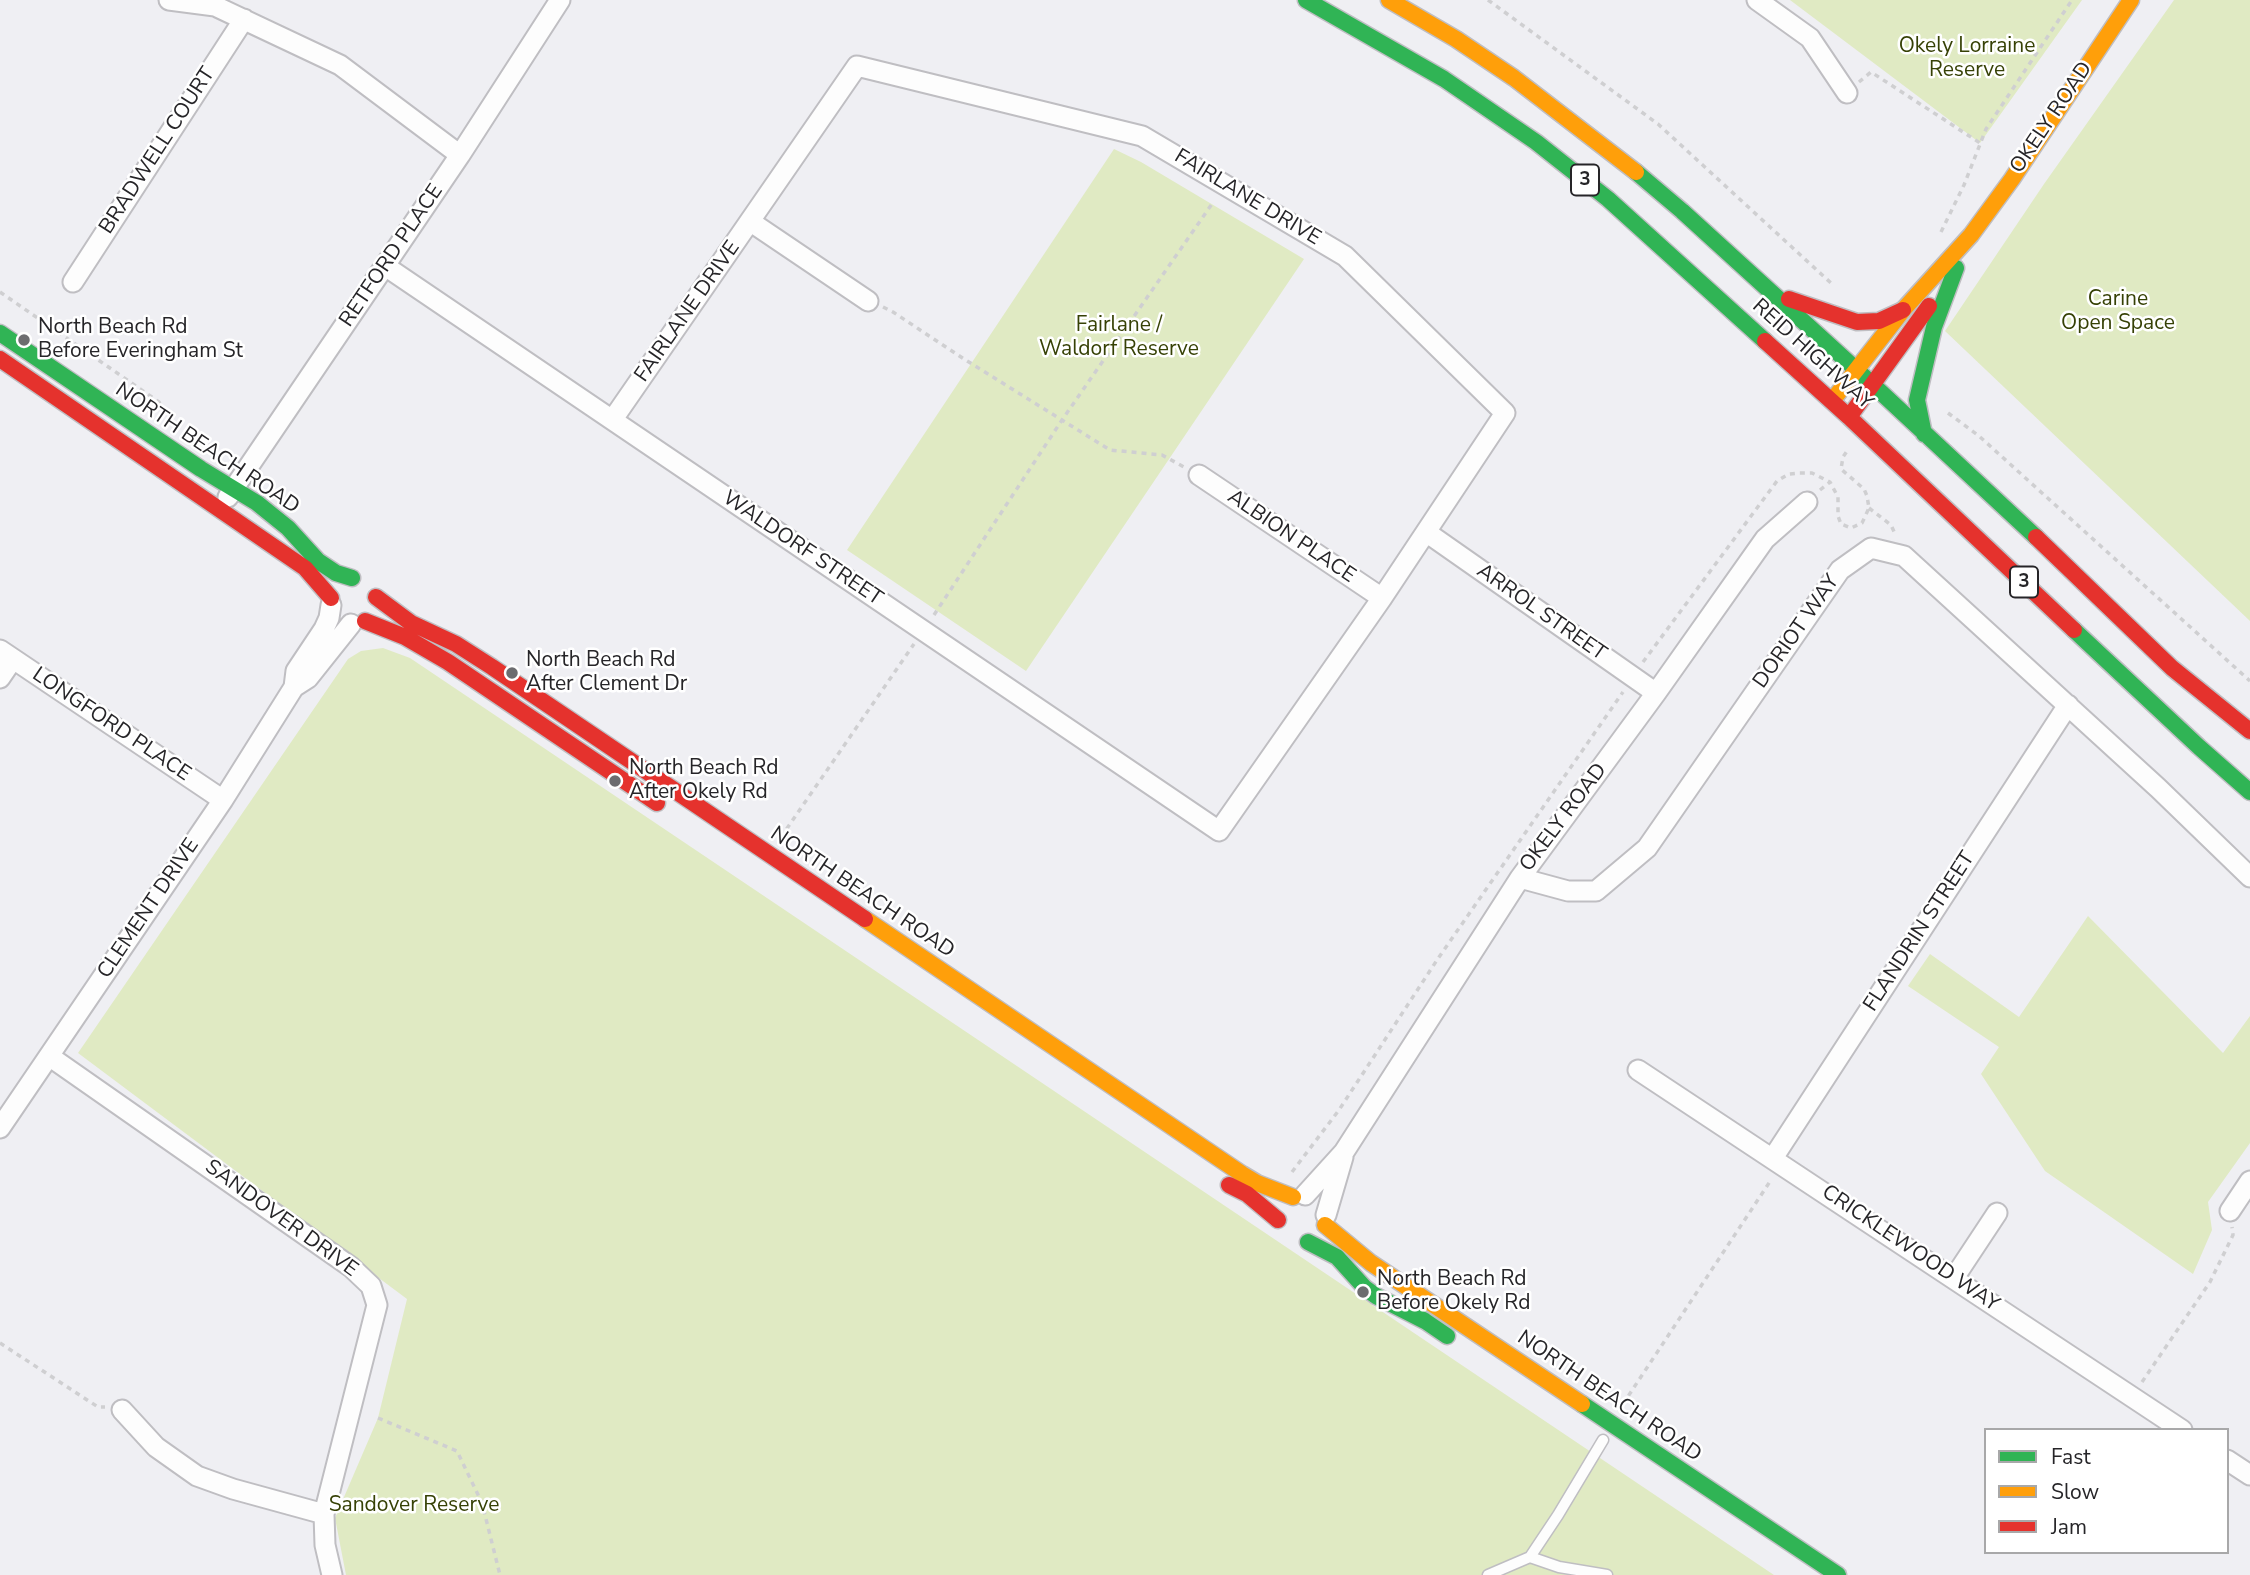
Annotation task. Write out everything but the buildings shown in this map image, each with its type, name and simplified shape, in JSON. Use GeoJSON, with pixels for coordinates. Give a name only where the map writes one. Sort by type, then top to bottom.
{"type":"FeatureCollection","features":[{"type":"Feature","properties":{"kind":"main road","name":"REID HIGHWAY"},"geometry":{"type":"LineString","coordinates":[[1306,0],[1444,79],[1536,142],[1643,229],[1832,401],[2189,738],[2250,792]]}},
{"type":"Feature","properties":{"kind":"main road","name":"REID HIGHWAY"},"geometry":{"type":"LineString","coordinates":[[1389,0],[1456,39],[1581,128],[1682,211],[1872,384],[2172,668],[2250,731]]}},
{"type":"Feature","properties":{"kind":"main road","name":"OKELY ROAD"},"geometry":{"type":"LineString","coordinates":[[1832,401],[1903,310],[1971,235],[2012,180],[2131,0]]}},
{"type":"Feature","properties":{"kind":"main road","name":"OKELY ROAD"},"geometry":{"type":"LineString","coordinates":[[1849,417],[1956,268],[1971,235]]}},
{"type":"Feature","properties":{"kind":"main road"},"geometry":{"type":"LineString","coordinates":[[1924,434],[1917,400],[1934,327],[1956,268]]}},
{"type":"Feature","properties":{"kind":"main road"},"geometry":{"type":"LineString","coordinates":[[1771,293],[1857,322],[1879,321],[1903,310]]}},
{"type":"Feature","properties":{"kind":"main road","name":"NORTH BEACH ROAD"},"geometry":{"type":"LineString","coordinates":[[0,333],[201,469],[234,488],[288,528],[318,561],[336,573],[366,585],[411,623],[456,644],[492,667],[1242,1174],[1257,1183],[1299,1196]]}},
{"type":"Feature","properties":{"kind":"main road","name":"NORTH BEACH ROAD"},"geometry":{"type":"LineString","coordinates":[[0,359],[305,568],[331,602]]}},
{"type":"Feature","properties":{"kind":"main road"},"geometry":{"type":"LineString","coordinates":[[358,622],[374,611],[366,585],[338,584],[331,602],[338,618],[405,636],[448,662],[670,812]]}},
{"type":"Feature","properties":{"kind":"main road"},"geometry":{"type":"LineString","coordinates":[[1219,1179],[1247,1194],[1291,1234],[1337,1257],[1365,1288],[1376,1296],[1425,1321],[1458,1343]]}},
{"type":"Feature","properties":{"kind":"main road"},"geometry":{"type":"LineString","coordinates":[[1299,1196],[1319,1202],[1326,1220],[1319,1236],[1291,1234],[1282,1206],[1299,1196]]}},
{"type":"Feature","properties":{"kind":"main road","name":"NORTH BEACH ROAD"},"geometry":{"type":"LineString","coordinates":[[1326,1220],[1371,1263],[1838,1575]]}},
{"type":"Feature","properties":{"kind":"street"},"geometry":{"type":"LineString","coordinates":[[169,0],[215,6],[340,65],[460,155]]}},
{"type":"Feature","properties":{"kind":"street","name":"RETFORD PLACE"},"geometry":{"type":"LineString","coordinates":[[220,510],[460,155],[560,0]]}},
{"type":"Feature","properties":{"kind":"street"},"geometry":{"type":"LineString","coordinates":[[1757,0],[1810,38],[1847,93]]}},
{"type":"Feature","properties":{"kind":"street","name":"BRADWELL COURT"},"geometry":{"type":"LineString","coordinates":[[73,282],[244,19]]}},
{"type":"Feature","properties":{"kind":"street","name":"FAIRLANE DRIVE"},"geometry":{"type":"LineString","coordinates":[[613,419],[857,66],[1142,136],[1345,256],[1505,414],[1382,598],[1219,831]]}},
{"type":"Feature","properties":{"kind":"street"},"geometry":{"type":"LineString","coordinates":[[751,222],[868,301]]}},
{"type":"Feature","properties":{"kind":"street","name":"WALDORF STREET"},"geometry":{"type":"LineString","coordinates":[[385,266],[1219,831]]}},
{"type":"Feature","properties":{"kind":"street","name":"ALBION PLACE"},"geometry":{"type":"LineString","coordinates":[[1199,475],[1382,598]]}},
{"type":"Feature","properties":{"kind":"street","name":"OKELY ROAD"},"geometry":{"type":"LineString","coordinates":[[1299,1196],[1344,1153],[1520,877],[1657,694],[1766,540],[1807,502]]}},
{"type":"Feature","properties":{"kind":"street","name":"ARROL STREET"},"geometry":{"type":"LineString","coordinates":[[1426,532],[1657,694]]}},
{"type":"Feature","properties":{"kind":"street","name":"DORIOT WAY"},"geometry":{"type":"LineString","coordinates":[[1520,877],[1568,891],[1596,891],[1647,848],[1840,570],[1871,548],[1904,556],[2158,788],[2250,877]]}},
{"type":"Feature","properties":{"kind":"street","name":"CLEMENT DRIVE"},"geometry":{"type":"LineString","coordinates":[[0,1128],[223,800],[294,687],[296,671],[329,618],[331,602]]}},
{"type":"Feature","properties":{"kind":"street","name":"CLEMENT DRIVE"},"geometry":{"type":"LineString","coordinates":[[294,687],[308,678],[358,622]]}},
{"type":"Feature","properties":{"kind":"street"},"geometry":{"type":"LineString","coordinates":[[0,678],[7,654]]}},
{"type":"Feature","properties":{"kind":"street","name":"LONGFORD PLACE"},"geometry":{"type":"LineString","coordinates":[[7,654],[223,800]]}},
{"type":"Feature","properties":{"kind":"street","name":"FLANDRIN STREET"},"geometry":{"type":"LineString","coordinates":[[1778,1161],[2068,705]]}},
{"type":"Feature","properties":{"kind":"street","name":"SANDOVER DRIVE"},"geometry":{"type":"LineString","coordinates":[[49,1056],[351,1267],[371,1286],[377,1305],[324,1514],[325,1545],[331,1575]]}},
{"type":"Feature","properties":{"kind":"street","name":"CRICKLEWOOD WAY"},"geometry":{"type":"LineString","coordinates":[[1638,1070],[2179,1428]]}},
{"type":"Feature","properties":{"kind":"street","name":"OKELY ROAD"},"geometry":{"type":"LineString","coordinates":[[1326,1220],[1344,1153]]}},
{"type":"Feature","properties":{"kind":"street"},"geometry":{"type":"LineString","coordinates":[[2230,1211],[2250,1181]]}},
{"type":"Feature","properties":{"kind":"street"},"geometry":{"type":"LineString","coordinates":[[1954,1278],[1997,1213]]}},
{"type":"Feature","properties":{"kind":"street"},"geometry":{"type":"LineString","coordinates":[[121,1410],[156,1447],[197,1476],[233,1489],[324,1514]]}},
{"type":"Feature","properties":{"kind":"street"},"geometry":{"type":"LineString","coordinates":[[2229,1461],[2250,1475]]}},
{"type":"Feature","properties":{"kind":"lane"},"geometry":{"type":"LineString","coordinates":[[1488,1575],[1530,1557],[1602,1439]]}},
{"type":"Feature","properties":{"kind":"lane"},"geometry":{"type":"LineString","coordinates":[[1530,1557],[1559,1567],[1607,1575]]}},
{"type":"Feature","properties":{"kind":"path"},"geometry":{"type":"LineString","coordinates":[[1941,233],[1980,143],[1998,110],[2072,0]]}},
{"type":"Feature","properties":{"kind":"path"},"geometry":{"type":"LineString","coordinates":[[1847,93],[1871,72],[1980,143]]}},
{"type":"Feature","properties":{"kind":"path"},"geometry":{"type":"LineString","coordinates":[[774,848],[1062,420],[1225,185]]}},
{"type":"Feature","properties":{"kind":"path"},"geometry":{"type":"LineString","coordinates":[[0,292],[159,402],[176,428]]}},
{"type":"Feature","properties":{"kind":"path"},"geometry":{"type":"LineString","coordinates":[[868,301],[894,312],[1110,450],[1162,456],[1199,475]]}},
{"type":"Feature","properties":{"kind":"path"},"geometry":{"type":"LineString","coordinates":[[1864,431],[1843,457],[1841,469],[1864,489],[1869,508],[1891,525],[1904,556]]}},
{"type":"Feature","properties":{"kind":"path"},"geometry":{"type":"LineString","coordinates":[[1288,1177],[1339,1110],[1437,960],[1633,676],[1777,481],[1789,474],[1812,473],[1829,482],[1838,497],[1841,524],[1851,528],[1862,523],[1869,508]]}},
{"type":"Feature","properties":{"kind":"path"},"geometry":{"type":"LineString","coordinates":[[1807,502],[1829,482]]}},
{"type":"Feature","properties":{"kind":"path"},"geometry":{"type":"LineString","coordinates":[[1620,1408],[1778,1161]]}},
{"type":"Feature","properties":{"kind":"path"},"geometry":{"type":"LineString","coordinates":[[2132,1397],[2210,1282],[2233,1236],[2230,1211]]}},
{"type":"Feature","properties":{"kind":"path"},"geometry":{"type":"LineString","coordinates":[[0,1343],[98,1406],[121,1410]]}},
{"type":"Feature","properties":{"kind":"path"},"geometry":{"type":"LineString","coordinates":[[378,1418],[457,1451],[482,1503],[500,1575]]}},
{"type":"Feature","properties":{"kind":"green space","name":"Okely Lorraine Reserve"},"geometry":{"type":"Polygon","coordinates":[[[1790,0],[2082,0],[1980,143],[1790,0]]]}},
{"type":"Feature","properties":{"kind":"green space","name":"Carine Open Space"},"geometry":{"type":"Polygon","coordinates":[[[2174,0],[2250,0],[2250,621],[1945,331],[2044,184],[2174,0]]]}},
{"type":"Feature","properties":{"kind":"green space","name":"Fairlane / Waldorf Reserve"},"geometry":{"type":"Polygon","coordinates":[[[1114,149],[1141,162],[1304,259],[1026,671],[847,550],[1114,149]]]}},
{"type":"Feature","properties":{"kind":"green space","name":"Sandover Reserve"},"geometry":{"type":"Polygon","coordinates":[[[383,648],[410,658],[1774,1575],[346,1575],[335,1518],[378,1418],[407,1299],[78,1053],[348,659],[361,651],[383,648]]]}},
{"type":"Feature","properties":{"kind":"green space"},"geometry":{"type":"Polygon","coordinates":[[[2088,916],[2223,1053],[2250,1016],[2250,1143],[2208,1202],[2212,1230],[2193,1274],[2045,1171],[1981,1074],[1999,1047],[1908,986],[1930,954],[2019,1017],[2088,916]]]}},
{"type":"Feature","properties":{"kind":"traffic: fast"},"geometry":{"type":"LineString","coordinates":[[1306,0],[1444,79],[1536,142],[1608,199],[1765,341]]}},
{"type":"Feature","properties":{"kind":"traffic: fast"},"geometry":{"type":"LineString","coordinates":[[1636,172],[1872,384],[2036,537]]}},
{"type":"Feature","properties":{"kind":"traffic: fast"},"geometry":{"type":"LineString","coordinates":[[1924,434],[1917,400],[1934,327],[1956,268]]}},
{"type":"Feature","properties":{"kind":"traffic: fast"},"geometry":{"type":"LineString","coordinates":[[0,333],[201,469],[257,503],[288,528],[318,561],[336,573],[352,578]]}},
{"type":"Feature","properties":{"kind":"traffic: fast"},"geometry":{"type":"LineString","coordinates":[[2074,630],[2250,792]]}},
{"type":"Feature","properties":{"kind":"traffic: fast"},"geometry":{"type":"LineString","coordinates":[[1308,1242],[1337,1257],[1365,1288],[1376,1296],[1425,1321],[1447,1336]]}},
{"type":"Feature","properties":{"kind":"traffic: fast"},"geometry":{"type":"LineString","coordinates":[[1582,1404],[1838,1575]]}},
{"type":"Feature","properties":{"kind":"traffic: slow"},"geometry":{"type":"LineString","coordinates":[[1389,0],[1456,39],[1514,78],[1636,172]]}},
{"type":"Feature","properties":{"kind":"traffic: slow"},"geometry":{"type":"LineString","coordinates":[[1832,401],[1903,310],[1971,235],[2012,179],[2131,0]]}},
{"type":"Feature","properties":{"kind":"traffic: slow"},"geometry":{"type":"LineString","coordinates":[[865,919],[1242,1174],[1293,1197]]}},
{"type":"Feature","properties":{"kind":"traffic: slow"},"geometry":{"type":"LineString","coordinates":[[1325,1225],[1371,1263],[1582,1404]]}},
{"type":"Feature","properties":{"kind":"traffic: jam"},"geometry":{"type":"LineString","coordinates":[[1789,299],[1857,322],[1879,321],[1903,310]]}},
{"type":"Feature","properties":{"kind":"traffic: jam"},"geometry":{"type":"LineString","coordinates":[[1849,417],[1929,306]]}},
{"type":"Feature","properties":{"kind":"traffic: jam"},"geometry":{"type":"LineString","coordinates":[[1765,341],[2074,630]]}},
{"type":"Feature","properties":{"kind":"traffic: jam"},"geometry":{"type":"LineString","coordinates":[[0,359],[305,568],[331,598]]}},
{"type":"Feature","properties":{"kind":"traffic: jam"},"geometry":{"type":"LineString","coordinates":[[2036,537],[2172,668],[2250,731]]}},
{"type":"Feature","properties":{"kind":"traffic: jam"},"geometry":{"type":"LineString","coordinates":[[376,597],[411,623],[456,644],[492,667],[865,919]]}},
{"type":"Feature","properties":{"kind":"traffic: jam"},"geometry":{"type":"LineString","coordinates":[[365,621],[405,637],[448,662],[657,803]]}},
{"type":"Feature","properties":{"kind":"traffic: jam"},"geometry":{"type":"LineString","coordinates":[[1229,1185],[1247,1194],[1278,1220]]}},
{"type":"Feature","properties":{"kind":"place","name":"North Beach Rd Before Everingham St"},"geometry":{"type":"Point","coordinates":[24,340]}},
{"type":"Feature","properties":{"kind":"place","name":"North Beach Rd After Clement Dr"},"geometry":{"type":"Point","coordinates":[512,673]}},
{"type":"Feature","properties":{"kind":"place","name":"North Beach Rd After Okely Rd"},"geometry":{"type":"Point","coordinates":[615,781]}},
{"type":"Feature","properties":{"kind":"place","name":"North Beach Rd Before Okely Rd"},"geometry":{"type":"Point","coordinates":[1363,1292]}}]}
